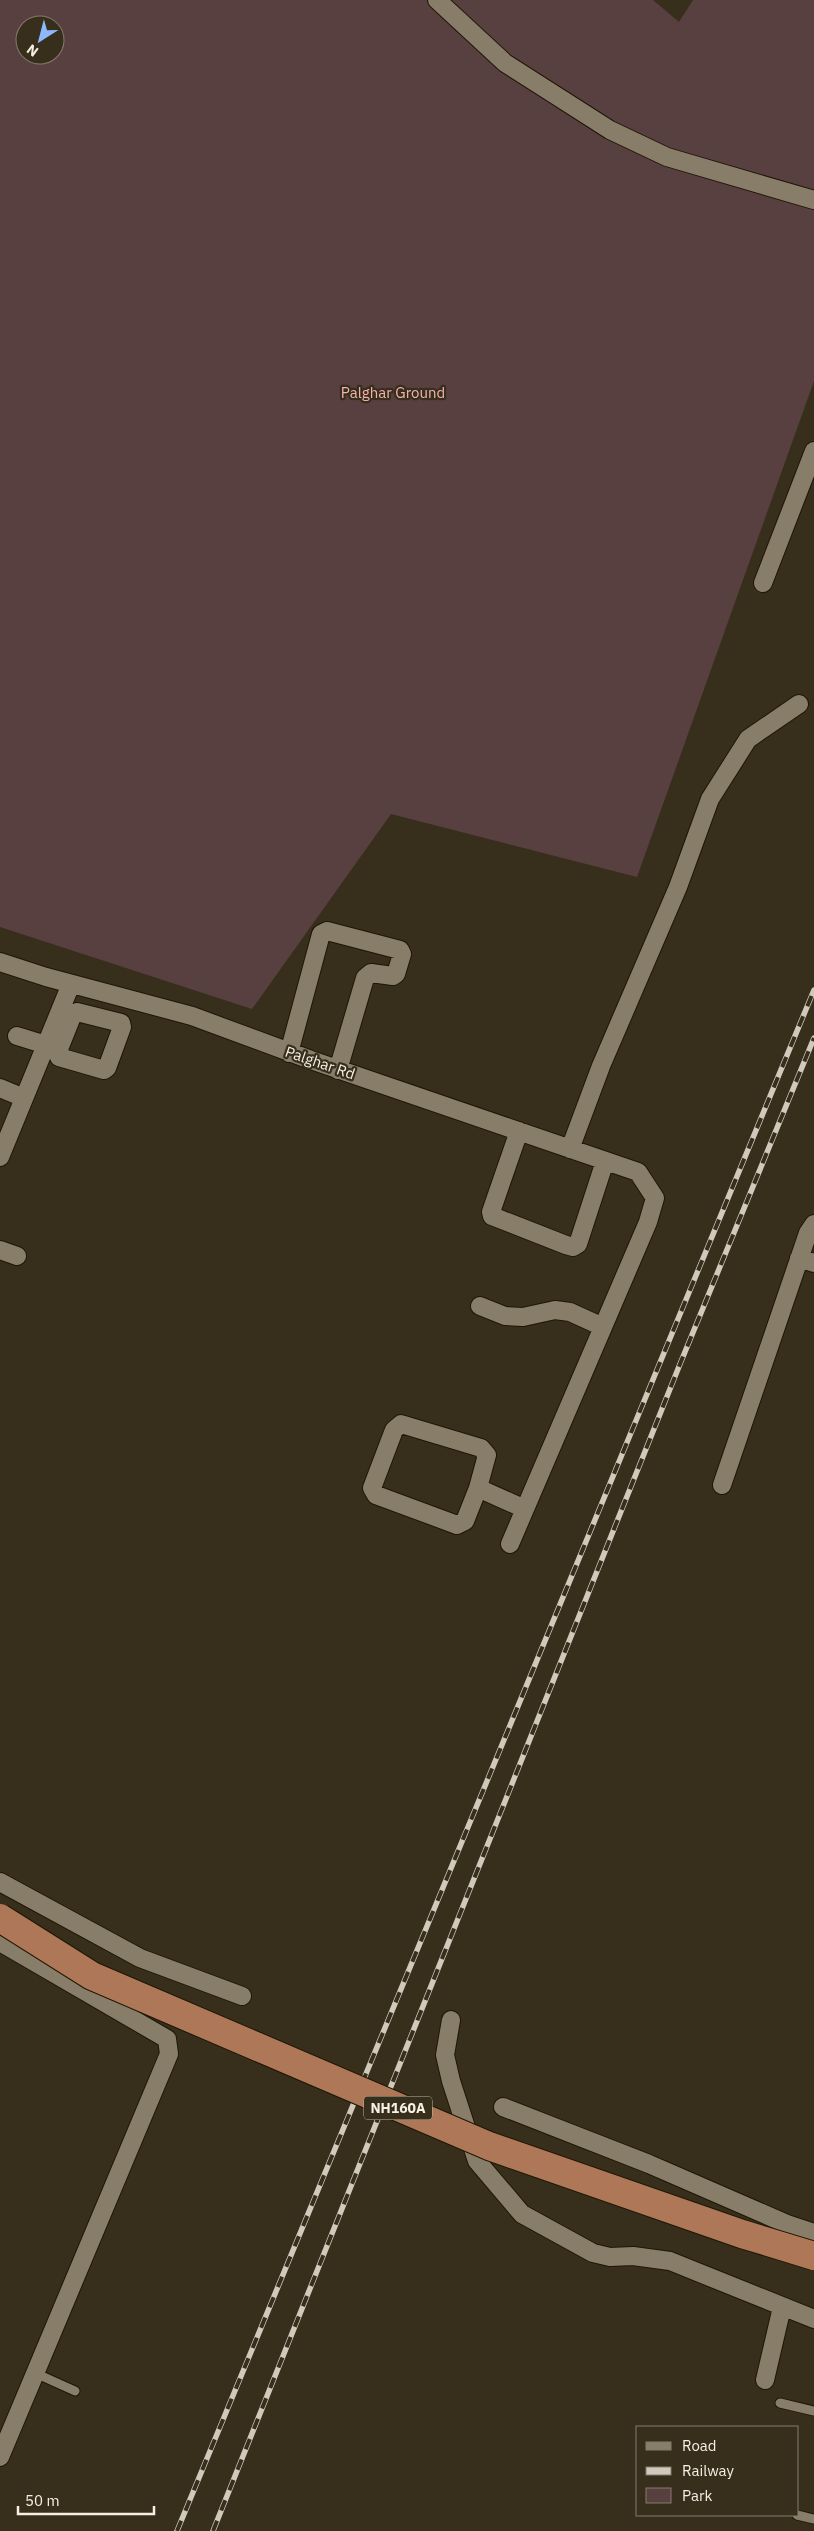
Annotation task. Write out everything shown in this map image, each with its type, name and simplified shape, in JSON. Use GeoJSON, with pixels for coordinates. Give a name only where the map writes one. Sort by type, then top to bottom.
{"type":"FeatureCollection","features":[{"type":"Feature","properties":{"kind":"highway","name":"NH160A"},"geometry":{"type":"LineString","coordinates":[[0,1918],[92,1976],[489,2146],[742,2234],[814,2256]]}},
{"type":"Feature","properties":{"kind":"street"},"geometry":{"type":"LineString","coordinates":[[437,0],[505,63],[610,130],[667,158],[814,200]]}},
{"type":"Feature","properties":{"kind":"street"},"geometry":{"type":"LineString","coordinates":[[763,583],[814,451]]}},
{"type":"Feature","properties":{"kind":"street"},"geometry":{"type":"LineString","coordinates":[[570,1149],[601,1066],[678,887],[710,799],[748,739],[799,704]]}},
{"type":"Feature","properties":{"kind":"street"},"geometry":{"type":"LineString","coordinates":[[289,1052],[321,934],[327,931],[400,950],[402,954],[396,974],[393,976],[370,973],[365,978],[338,1070]]}},
{"type":"Feature","properties":{"kind":"street","name":"Palghar Rd"},"geometry":{"type":"LineString","coordinates":[[0,962],[71,984],[192,1016],[338,1070],[638,1172],[655,1198],[603,1327]]}},
{"type":"Feature","properties":{"kind":"street"},"geometry":{"type":"LineString","coordinates":[[1,1151],[24,1098],[53,1047],[71,984]]}},
{"type":"Feature","properties":{"kind":"street"},"geometry":{"type":"LineString","coordinates":[[18,1036],[53,1047]]}},
{"type":"Feature","properties":{"kind":"street"},"geometry":{"type":"LineString","coordinates":[[0,1088],[24,1098]]}},
{"type":"Feature","properties":{"kind":"street"},"geometry":{"type":"LineString","coordinates":[[519,1131],[490,1212],[492,1216],[566,1245],[573,1247],[578,1244],[605,1161]]}},
{"type":"Feature","properties":{"kind":"street"},"geometry":{"type":"LineString","coordinates":[[722,1484],[807,1261],[808,1233],[814,1224]]}},
{"type":"Feature","properties":{"kind":"street"},"geometry":{"type":"LineString","coordinates":[[0,1250],[17,1256]]}},
{"type":"Feature","properties":{"kind":"street"},"geometry":{"type":"LineString","coordinates":[[480,1306],[505,1316],[523,1317],[555,1310],[570,1312],[603,1327],[510,1544]]}},
{"type":"Feature","properties":{"kind":"street"},"geometry":{"type":"LineString","coordinates":[[401,1424],[481,1448],[487,1455],[478,1488],[465,1521],[457,1525],[376,1496],[372,1488],[394,1430],[401,1424]]}},
{"type":"Feature","properties":{"kind":"street"},"geometry":{"type":"LineString","coordinates":[[478,1488],[525,1509]]}},
{"type":"Feature","properties":{"kind":"street"},"geometry":{"type":"LineString","coordinates":[[0,1882],[140,1958],[242,1996]]}},
{"type":"Feature","properties":{"kind":"street"},"geometry":{"type":"LineString","coordinates":[[0,1942],[167,2039],[168,2054],[0,2458]]}},
{"type":"Feature","properties":{"kind":"street"},"geometry":{"type":"LineString","coordinates":[[451,2020],[445,2055],[451,2082],[477,2161],[522,2214],[593,2253],[610,2257],[633,2256],[670,2261],[814,2319]]}},
{"type":"Feature","properties":{"kind":"street"},"geometry":{"type":"LineString","coordinates":[[503,2107],[649,2164],[787,2224],[814,2233]]}},
{"type":"Feature","properties":{"kind":"street"},"geometry":{"type":"LineString","coordinates":[[765,2380],[782,2307]]}},
{"type":"Feature","properties":{"kind":"lane"},"geometry":{"type":"LineString","coordinates":[[35,2373],[75,2391]]}},
{"type":"Feature","properties":{"kind":"lane"},"geometry":{"type":"LineString","coordinates":[[780,2404],[814,2411]]}},
{"type":"Feature","properties":{"kind":"lane"},"geometry":{"type":"LineString","coordinates":[[799,2515],[814,2519]]}},
{"type":"Feature","properties":{"kind":"green space","name":"Palghar Ground"},"geometry":{"type":"Polygon","coordinates":[[[0,0],[653,0],[679,22],[693,0],[814,0],[814,381],[637,877],[391,814],[252,1009],[0,927],[0,0]]]}},
{"type":"Feature","properties":{"kind":"railway"},"geometry":{"type":"LineString","coordinates":[[177,2531],[814,990]]}},
{"type":"Feature","properties":{"kind":"railway"},"geometry":{"type":"LineString","coordinates":[[213,2531],[680,1364],[814,1038]]}}]}
